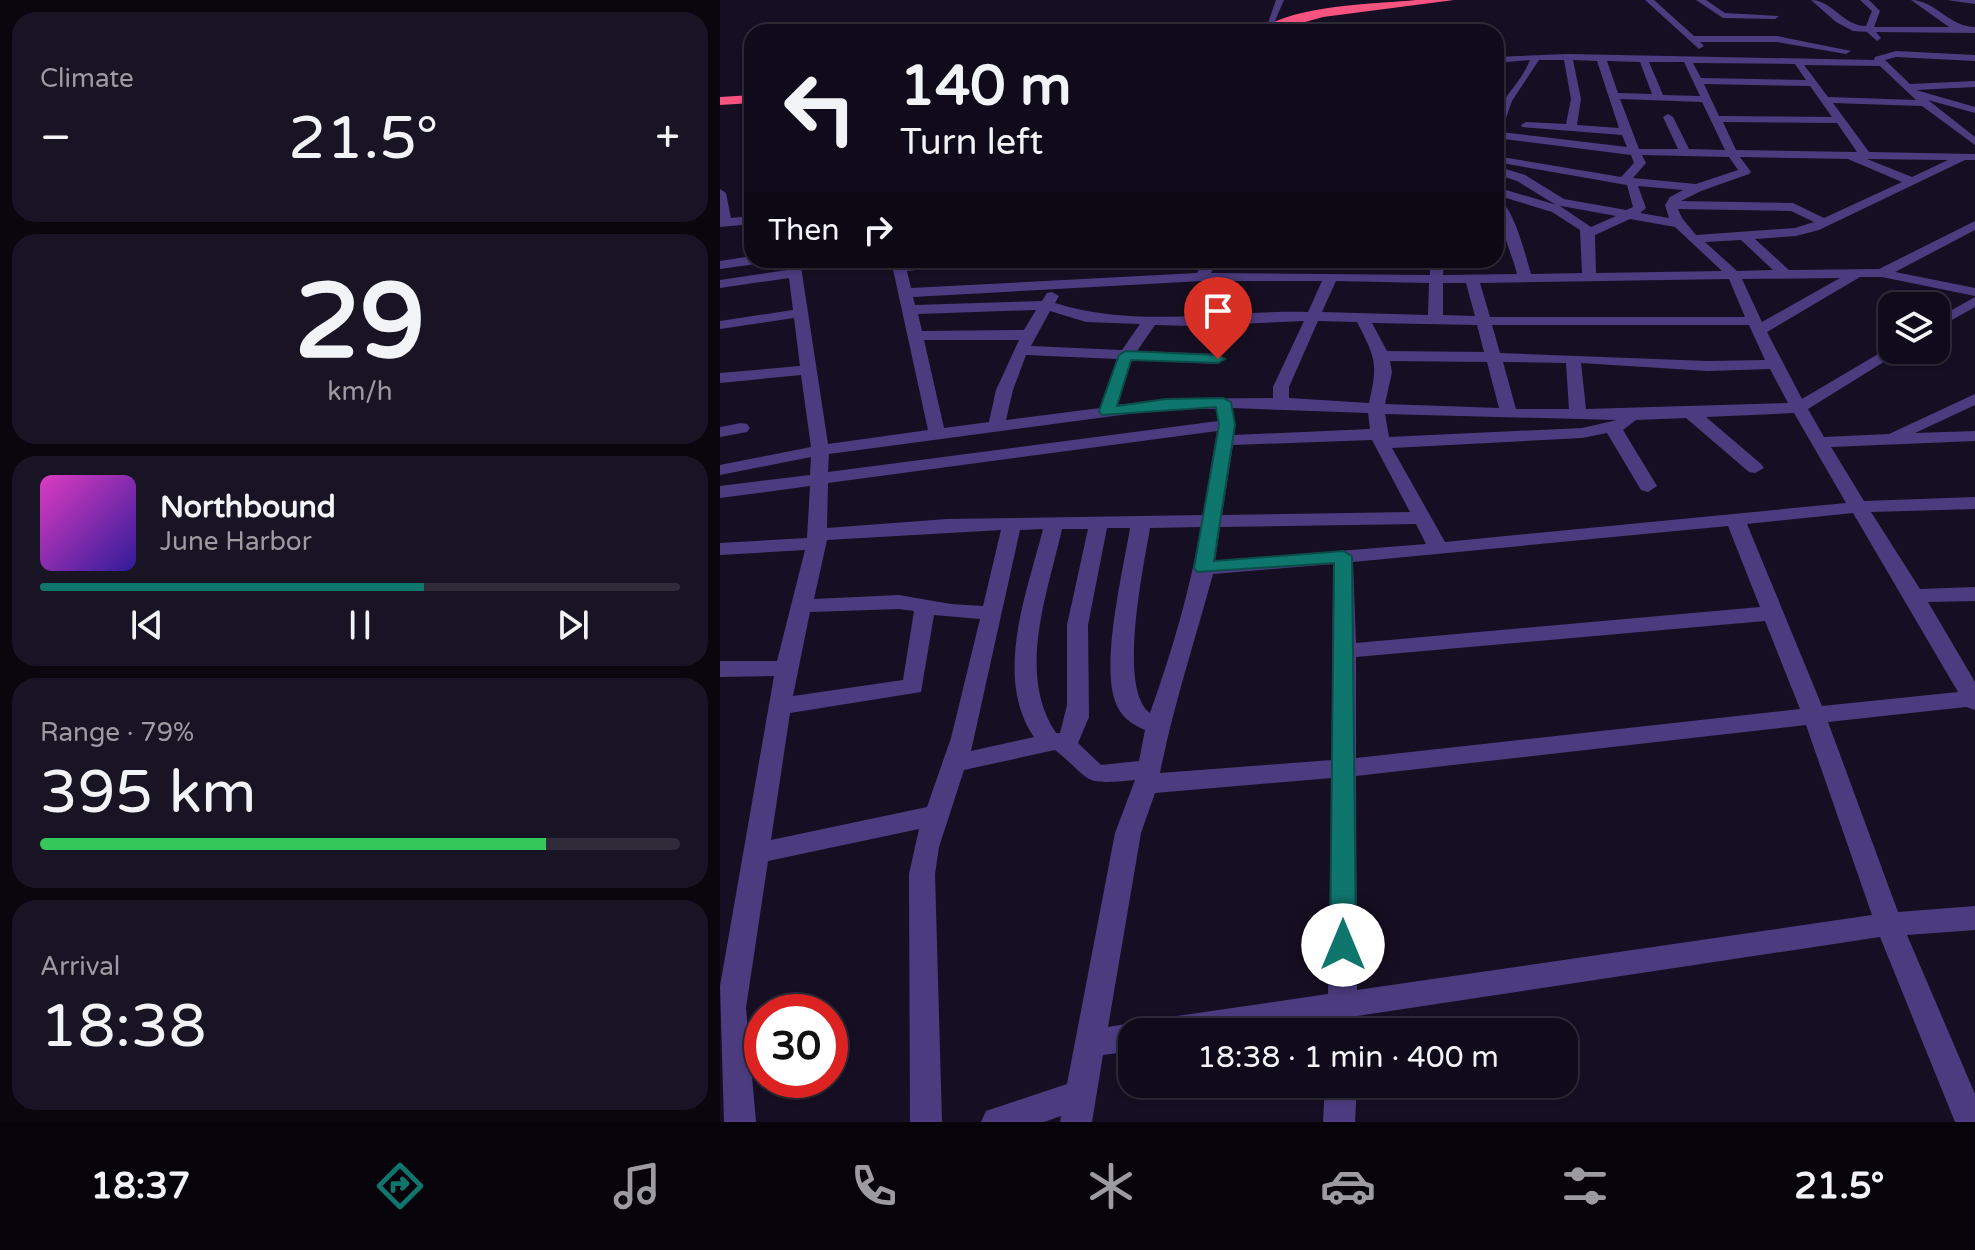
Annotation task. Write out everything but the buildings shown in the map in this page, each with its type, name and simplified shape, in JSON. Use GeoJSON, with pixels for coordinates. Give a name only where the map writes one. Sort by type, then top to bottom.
{"type":"FeatureCollection","features":[{"type":"Feature","properties":{"kind":"highway"},"geometry":{"type":"LineString","coordinates":[[1263,24],[1352,6],[1413,0]]}},
{"type":"Feature","properties":{"kind":"highway"},"geometry":{"type":"LineString","coordinates":[[1278,24],[1316,16],[1449,0]]}},
{"type":"Feature","properties":{"kind":"highway"},"geometry":{"type":"LineString","coordinates":[[720,94],[744,93]]}},
{"type":"Feature","properties":{"kind":"highway"},"geometry":{"type":"LineString","coordinates":[[720,101],[744,100]]}},
{"type":"Feature","properties":{"kind":"street"},"geometry":{"type":"LineString","coordinates":[[1271,21],[1280,0]]}},
{"type":"Feature","properties":{"kind":"street"},"geometry":{"type":"LineString","coordinates":[[1649,0],[1712,59]]}},
{"type":"Feature","properties":{"kind":"street"},"geometry":{"type":"LineString","coordinates":[[1700,0],[1721,15]]}},
{"type":"Feature","properties":{"kind":"street"},"geometry":{"type":"LineString","coordinates":[[1815,0],[1849,27],[1872,32],[1896,54]]}},
{"type":"Feature","properties":{"kind":"street"},"geometry":{"type":"LineString","coordinates":[[1864,0],[1876,11],[1872,32]]}},
{"type":"Feature","properties":{"kind":"street"},"geometry":{"type":"LineString","coordinates":[[1915,0],[1975,55]]}},
{"type":"Feature","properties":{"kind":"street"},"geometry":{"type":"LineString","coordinates":[[1951,0],[1975,2]]}},
{"type":"Feature","properties":{"kind":"street"},"geometry":{"type":"LineString","coordinates":[[1768,6],[1796,38]]}},
{"type":"Feature","properties":{"kind":"street"},"geometry":{"type":"LineString","coordinates":[[1666,15],[1680,15]]}},
{"type":"Feature","properties":{"kind":"street"},"geometry":{"type":"LineString","coordinates":[[1707,15],[1775,16]]}},
{"type":"Feature","properties":{"kind":"street"},"geometry":{"type":"LineString","coordinates":[[1960,39],[1975,30]]}},
{"type":"Feature","properties":{"kind":"street"},"geometry":{"type":"LineString","coordinates":[[1841,35],[1937,31],[1960,39]]}},
{"type":"Feature","properties":{"kind":"street"},"geometry":{"type":"LineString","coordinates":[[1691,39],[1784,40],[1827,36]]}},
{"type":"Feature","properties":{"kind":"street"},"geometry":{"type":"LineString","coordinates":[[1784,40],[1880,60],[1925,103],[1975,142]]}},
{"type":"Feature","properties":{"kind":"street"},"geometry":{"type":"LineString","coordinates":[[1504,59],[1568,57],[1797,61],[1880,60],[1896,54],[1975,55]]}},
{"type":"Feature","properties":{"kind":"street"},"geometry":{"type":"LineString","coordinates":[[1504,110],[1534,64],[1535,57]]}},
{"type":"Feature","properties":{"kind":"street"},"geometry":{"type":"LineString","coordinates":[[1567,128],[1575,117],[1576,99],[1568,57]]}},
{"type":"Feature","properties":{"kind":"street"},"geometry":{"type":"LineString","coordinates":[[1601,58],[1641,166],[1628,182]]}},
{"type":"Feature","properties":{"kind":"street"},"geometry":{"type":"LineString","coordinates":[[1643,58],[1659,98]]}},
{"type":"Feature","properties":{"kind":"street"},"geometry":{"type":"LineString","coordinates":[[1671,205],[1674,200],[1697,188],[1745,172],[1732,153],[1687,59]]}},
{"type":"Feature","properties":{"kind":"street"},"geometry":{"type":"LineString","coordinates":[[1797,61],[1865,155]]}},
{"type":"Feature","properties":{"kind":"street"},"geometry":{"type":"LineString","coordinates":[[1963,75],[1975,83]]}},
{"type":"Feature","properties":{"kind":"street"},"geometry":{"type":"LineString","coordinates":[[1698,81],[1813,83]]}},
{"type":"Feature","properties":{"kind":"street"},"geometry":{"type":"LineString","coordinates":[[1910,90],[1975,83]]}},
{"type":"Feature","properties":{"kind":"street"},"geometry":{"type":"LineString","coordinates":[[1910,90],[1974,110]]}},
{"type":"Feature","properties":{"kind":"street"},"geometry":{"type":"LineString","coordinates":[[1614,96],[1706,99]]}},
{"type":"Feature","properties":{"kind":"street"},"geometry":{"type":"LineString","coordinates":[[1825,100],[1925,103]]}},
{"type":"Feature","properties":{"kind":"street"},"geometry":{"type":"LineString","coordinates":[[1668,117],[1685,152]]}},
{"type":"Feature","properties":{"kind":"street"},"geometry":{"type":"LineString","coordinates":[[1716,119],[1840,120]]}},
{"type":"Feature","properties":{"kind":"street"},"geometry":{"type":"LineString","coordinates":[[1504,130],[1567,128],[1626,132]]}},
{"type":"Feature","properties":{"kind":"street"},"geometry":{"type":"LineString","coordinates":[[1958,128],[1975,128]]}},
{"type":"Feature","properties":{"kind":"street"},"geometry":{"type":"LineString","coordinates":[[1504,131],[1637,152],[1969,157]]}},
{"type":"Feature","properties":{"kind":"street"},"geometry":{"type":"LineString","coordinates":[[1850,155],[1913,182]]}},
{"type":"Feature","properties":{"kind":"street"},"geometry":{"type":"LineString","coordinates":[[1694,239],[1796,232],[1825,223],[1969,157]]}},
{"type":"Feature","properties":{"kind":"street"},"geometry":{"type":"LineString","coordinates":[[1504,160],[1628,182],[1697,188]]}},
{"type":"Feature","properties":{"kind":"street"},"geometry":{"type":"LineString","coordinates":[[1504,173],[1521,178],[1560,202],[1679,224]]}},
{"type":"Feature","properties":{"kind":"street"},"geometry":{"type":"LineString","coordinates":[[1588,233],[1640,208],[1628,182]]}},
{"type":"Feature","properties":{"kind":"street"},"geometry":{"type":"LineString","coordinates":[[720,193],[722,223],[744,221]]}},
{"type":"Feature","properties":{"kind":"street"},"geometry":{"type":"LineString","coordinates":[[1504,193],[1556,209],[1588,233]]}},
{"type":"Feature","properties":{"kind":"street"},"geometry":{"type":"LineString","coordinates":[[1671,205],[1793,207],[1825,223]]}},
{"type":"Feature","properties":{"kind":"street"},"geometry":{"type":"LineString","coordinates":[[1054,522],[1029,641],[1027,684],[1034,718],[1090,771],[1098,774],[1148,777],[1345,768],[1974,700],[1799,408],[1732,273],[1679,224],[1671,205]]}},
{"type":"Feature","properties":{"kind":"street"},"geometry":{"type":"LineString","coordinates":[[1504,217],[1514,237],[1524,275]]}},
{"type":"Feature","properties":{"kind":"street"},"geometry":{"type":"LineString","coordinates":[[1882,273],[1971,230]]}},
{"type":"Feature","properties":{"kind":"street"},"geometry":{"type":"LineString","coordinates":[[1588,233],[1589,275]]}},
{"type":"Feature","properties":{"kind":"street"},"geometry":{"type":"LineString","coordinates":[[1745,236],[1784,273]]}},
{"type":"Feature","properties":{"kind":"street"},"geometry":{"type":"LineString","coordinates":[[720,265],[744,262]]}},
{"type":"Feature","properties":{"kind":"street"},"geometry":{"type":"LineString","coordinates":[[720,284],[790,268]]}},
{"type":"Feature","properties":{"kind":"street"},"geometry":{"type":"LineString","coordinates":[[740,1122],[727,1046],[726,1003],[757,853],[786,668],[817,539],[820,450],[794,268]]}},
{"type":"Feature","properties":{"kind":"street"},"geometry":{"type":"LineString","coordinates":[[900,268],[937,434]]}},
{"type":"Feature","properties":{"kind":"street"},"geometry":{"type":"LineString","coordinates":[[1157,281],[1163,268]]}},
{"type":"Feature","properties":{"kind":"street"},"geometry":{"type":"LineString","coordinates":[[1202,277],[1207,268]]}},
{"type":"Feature","properties":{"kind":"street"},"geometry":{"type":"LineString","coordinates":[[1280,268],[1283,277]]}},
{"type":"Feature","properties":{"kind":"street"},"geometry":{"type":"LineString","coordinates":[[1435,320],[1437,268]]}},
{"type":"Feature","properties":{"kind":"street"},"geometry":{"type":"LineString","coordinates":[[905,293],[1202,277],[1436,279],[1732,273],[1882,273],[1975,292]]}},
{"type":"Feature","properties":{"kind":"street"},"geometry":{"type":"LineString","coordinates":[[909,310],[1046,305],[1086,318],[1150,321],[1313,318],[1756,326],[1858,273]]}},
{"type":"Feature","properties":{"kind":"street"},"geometry":{"type":"LineString","coordinates":[[1281,403],[1281,387],[1331,277]]}},
{"type":"Feature","properties":{"kind":"street"},"geometry":{"type":"LineString","coordinates":[[1472,278],[1509,414]]}},
{"type":"Feature","properties":{"kind":"street"},"geometry":{"type":"LineString","coordinates":[[997,425],[1001,394],[1024,342],[1059,286]]}},
{"type":"Feature","properties":{"kind":"street"},"geometry":{"type":"LineString","coordinates":[[1950,316],[1975,301]]}},
{"type":"Feature","properties":{"kind":"street"},"geometry":{"type":"LineString","coordinates":[[720,325],[801,313]]}},
{"type":"Feature","properties":{"kind":"street"},"geometry":{"type":"LineString","coordinates":[[1363,319],[1382,356],[1384,372],[1376,409],[1380,439],[1439,549]]}},
{"type":"Feature","properties":{"kind":"street"},"geometry":{"type":"LineString","coordinates":[[1107,411],[1126,355],[1150,321]]}},
{"type":"Feature","properties":{"kind":"street"},"geometry":{"type":"LineString","coordinates":[[915,336],[1024,342],[1126,355],[1218,359]]}},
{"type":"Feature","properties":{"kind":"street"},"geometry":{"type":"LineString","coordinates":[[1382,356],[1573,358],[1699,366],[1776,364]]}},
{"type":"Feature","properties":{"kind":"street"},"geometry":{"type":"LineString","coordinates":[[1573,358],[1578,415]]}},
{"type":"Feature","properties":{"kind":"street"},"geometry":{"type":"LineString","coordinates":[[720,492],[1225,423],[1281,403],[1578,415],[1799,408],[1878,360]]}},
{"type":"Feature","properties":{"kind":"street"},"geometry":{"type":"LineString","coordinates":[[720,378],[809,370]]}},
{"type":"Feature","properties":{"kind":"street"},"geometry":{"type":"LineString","coordinates":[[1886,440],[1975,399]]}},
{"type":"Feature","properties":{"kind":"street"},"geometry":{"type":"LineString","coordinates":[[720,470],[820,450],[1166,404],[1293,440],[1582,433],[1613,428],[1632,415]]}},
{"type":"Feature","properties":{"kind":"street"},"geometry":{"type":"LineString","coordinates":[[1691,413],[1755,468]]}},
{"type":"Feature","properties":{"kind":"street"},"geometry":{"type":"LineString","coordinates":[[997,1122],[1078,1108],[1093,1043],[1128,833],[1148,777],[1158,726],[1204,568],[1225,423]]}},
{"type":"Feature","properties":{"kind":"street"},"geometry":{"type":"LineString","coordinates":[[720,432],[741,428]]}},
{"type":"Feature","properties":{"kind":"street"},"geometry":{"type":"LineString","coordinates":[[1613,428],[1648,486]]}},
{"type":"Feature","properties":{"kind":"street"},"geometry":{"type":"LineString","coordinates":[[1820,442],[1975,436]]}},
{"type":"Feature","properties":{"kind":"street"},"geometry":{"type":"LineString","coordinates":[[1204,568],[1439,549],[1860,507],[1975,503]]}},
{"type":"Feature","properties":{"kind":"street"},"geometry":{"type":"LineString","coordinates":[[720,549],[947,525],[1423,518]]}},
{"type":"Feature","properties":{"kind":"street"},"geometry":{"type":"LineString","coordinates":[[1735,519],[1814,715],[1889,924],[1971,1122]]}},
{"type":"Feature","properties":{"kind":"street"},"geometry":{"type":"LineString","coordinates":[[956,763],[1057,742],[1079,718],[1076,642],[1085,577],[1099,522]]}},
{"type":"Feature","properties":{"kind":"street"},"geometry":{"type":"LineString","coordinates":[[1141,522],[1127,616],[1124,697],[1138,718],[1158,726]]}},
{"type":"Feature","properties":{"kind":"street"},"geometry":{"type":"LineString","coordinates":[[926,1122],[922,874],[926,847],[956,763],[1012,524]]}},
{"type":"Feature","properties":{"kind":"street"},"geometry":{"type":"LineString","coordinates":[[1343,556],[1345,768],[1342,1018],[1889,924],[1975,918]]}},
{"type":"Feature","properties":{"kind":"street"},"geometry":{"type":"LineString","coordinates":[[1914,596],[1975,594]]}},
{"type":"Feature","properties":{"kind":"street"},"geometry":{"type":"LineString","coordinates":[[801,606],[899,602],[992,613]]}},
{"type":"Feature","properties":{"kind":"street"},"geometry":{"type":"LineString","coordinates":[[780,706],[913,686],[925,607]]}},
{"type":"Feature","properties":{"kind":"street"},"geometry":{"type":"LineString","coordinates":[[1345,651],[1773,613]]}},
{"type":"Feature","properties":{"kind":"street"},"geometry":{"type":"LineString","coordinates":[[720,669],[786,668]]}},
{"type":"Feature","properties":{"kind":"street"},"geometry":{"type":"LineString","coordinates":[[757,853],[938,815]]}},
{"type":"Feature","properties":{"kind":"street"},"geometry":{"type":"LineString","coordinates":[[1093,1043],[1118,1039]]}},
{"type":"Feature","properties":{"kind":"street"},"geometry":{"type":"LineString","coordinates":[[1339,1122],[1340,1098]]}},
{"type":"Feature","properties":{"kind":"route"},"geometry":{"type":"LineString","coordinates":[[1218,359],[1126,355],[1107,411],[1166,404],[1223,402],[1227,425],[1204,568],[1343,556],[1343,945]]}}]}
